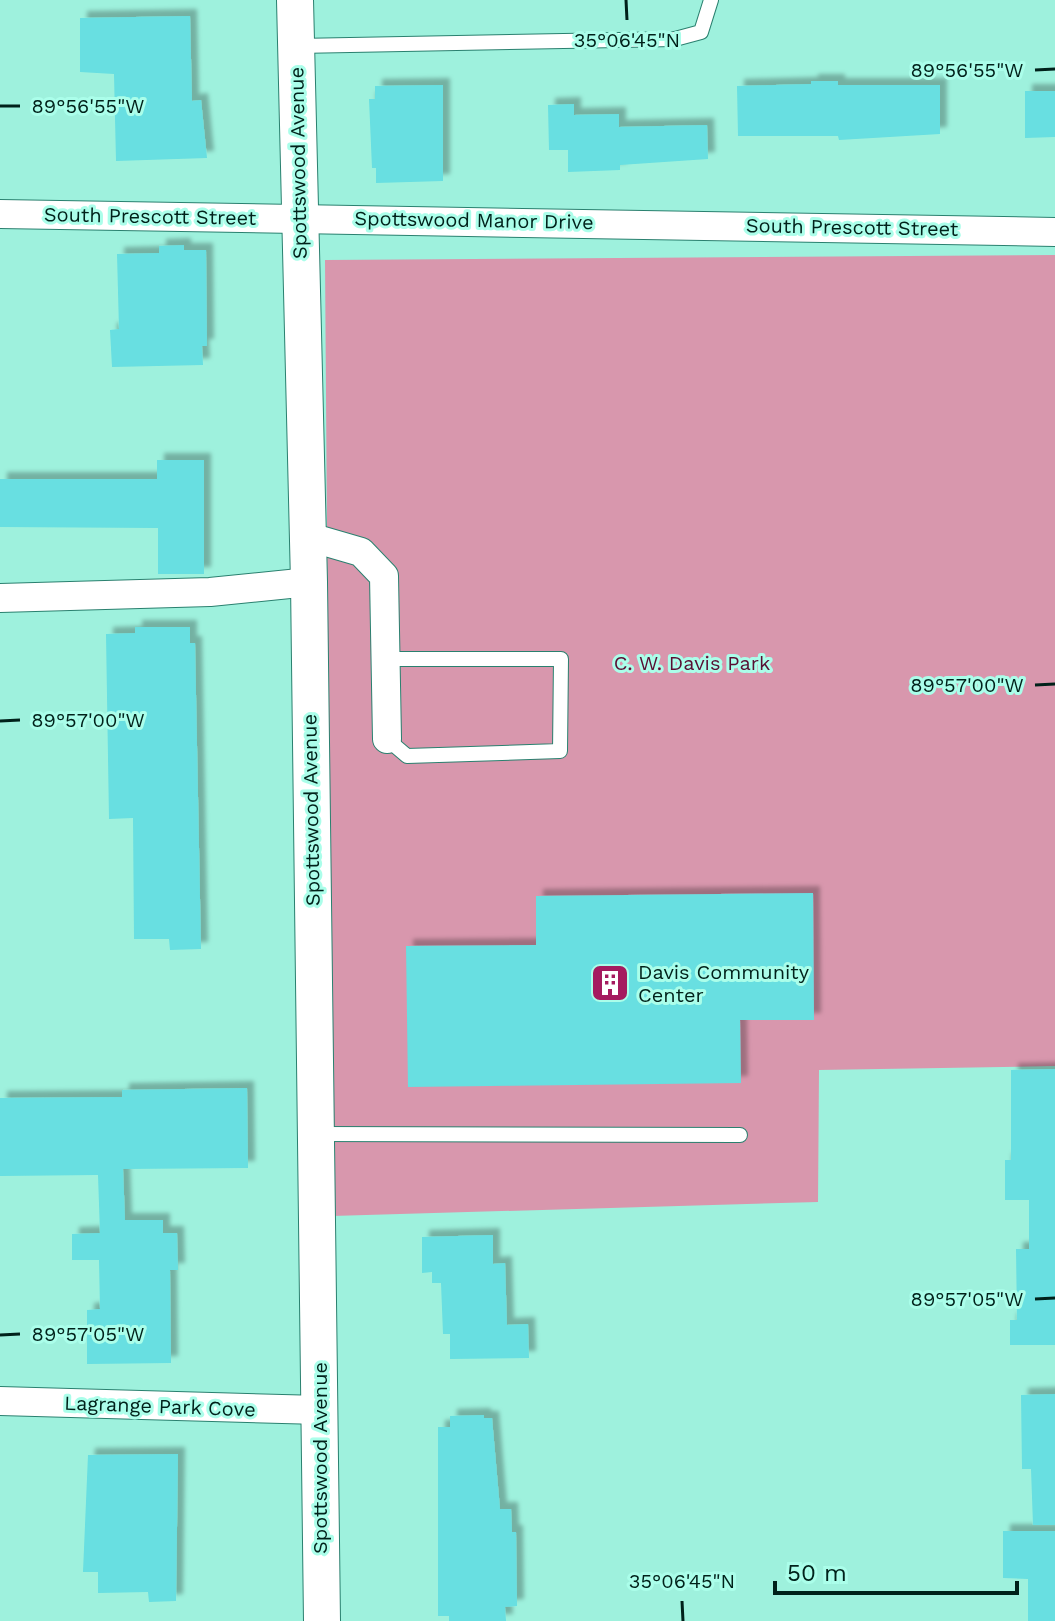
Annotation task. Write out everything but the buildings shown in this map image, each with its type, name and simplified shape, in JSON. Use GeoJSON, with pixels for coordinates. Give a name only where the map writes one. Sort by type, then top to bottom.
{"type":"FeatureCollection","features":[{"type":"Feature","properties":{"kind":"street","name":"Spottswood Avenue"},"geometry":{"type":"LineString","coordinates":[[295,0],[309,582],[322,1621]]}},
{"type":"Feature","properties":{"kind":"street","name":"South Prescott Street"},"geometry":{"type":"LineString","coordinates":[[0,214],[300,218]]}},
{"type":"Feature","properties":{"kind":"street","name":"Spottswood Manor Drive"},"geometry":{"type":"LineString","coordinates":[[300,218],[648,223]]}},
{"type":"Feature","properties":{"kind":"street","name":"South Prescott Street"},"geometry":{"type":"LineString","coordinates":[[648,223],[1055,232]]}},
{"type":"Feature","properties":{"kind":"street"},"geometry":{"type":"LineString","coordinates":[[306,536],[361,552],[384,576],[387,739]]}},
{"type":"Feature","properties":{"kind":"street"},"geometry":{"type":"LineString","coordinates":[[0,598],[210,592],[309,582]]}},
{"type":"Feature","properties":{"kind":"street","name":"Lagrange Park Cove"},"geometry":{"type":"LineString","coordinates":[[0,1401],[320,1410]]}},
{"type":"Feature","properties":{"kind":"lane"},"geometry":{"type":"LineString","coordinates":[[296,46],[675,39],[701,32],[711,0]]}},
{"type":"Feature","properties":{"kind":"lane"},"geometry":{"type":"LineString","coordinates":[[386,659],[561,659],[562,679],[560,751],[407,756],[387,739]]}},
{"type":"Feature","properties":{"kind":"lane"},"geometry":{"type":"LineString","coordinates":[[316,1134],[740,1135]]}},
{"type":"Feature","properties":{"kind":"green space","name":"C. W. Davis Park"},"geometry":{"type":"Polygon","coordinates":[[[1055,255],[1055,1066],[819,1070],[818,1202],[332,1216],[325,260],[1055,255]]]}},
{"type":"Feature","properties":{"kind":"place","name":"Davis Community Center"},"geometry":{"type":"Point","coordinates":[610,983]}}]}
